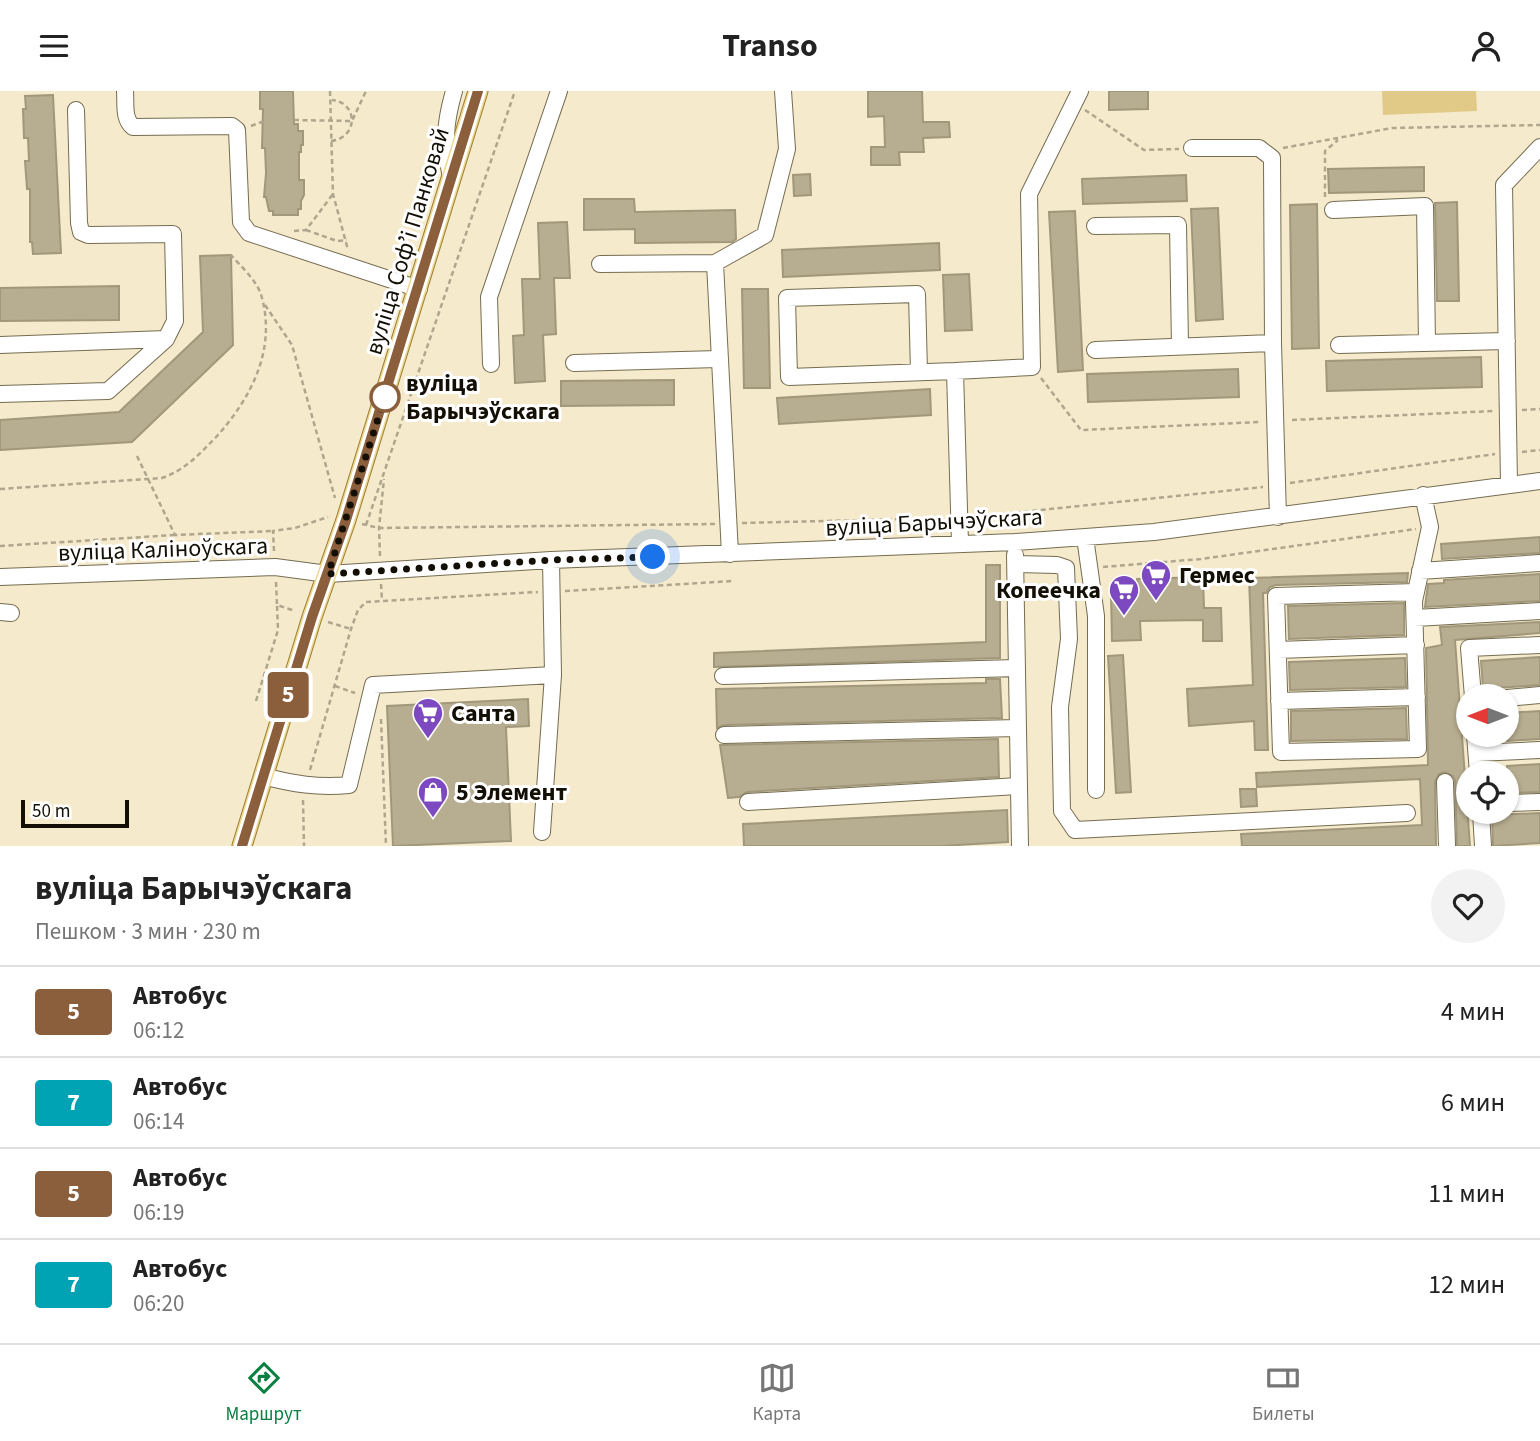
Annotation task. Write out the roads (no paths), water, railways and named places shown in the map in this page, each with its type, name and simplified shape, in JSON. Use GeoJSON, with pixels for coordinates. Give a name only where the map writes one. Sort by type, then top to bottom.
{"type":"FeatureCollection","features":[{"type":"Feature","properties":{"kind":"main road","name":"вуліца Софʼі Панковай"},"geometry":{"type":"LineString","coordinates":[[242,846],[478,91]]}},
{"type":"Feature","properties":{"kind":"street"},"geometry":{"type":"LineString","coordinates":[[125,91],[126,117],[133,127],[232,126],[237,130],[240,222],[249,233],[418,289]]}},
{"type":"Feature","properties":{"kind":"street"},"geometry":{"type":"LineString","coordinates":[[451,180],[445,149],[445,124],[454,91]]}},
{"type":"Feature","properties":{"kind":"street"},"geometry":{"type":"LineString","coordinates":[[491,364],[489,297],[559,91]]}},
{"type":"Feature","properties":{"kind":"street"},"geometry":{"type":"LineString","coordinates":[[600,264],[715,263],[765,235],[787,149],[783,91]]}},
{"type":"Feature","properties":{"kind":"street"},"geometry":{"type":"LineString","coordinates":[[919,372],[916,294],[787,299],[789,377],[955,371],[1032,367],[1029,194],[1077,97]]}},
{"type":"Feature","properties":{"kind":"street"},"geometry":{"type":"LineString","coordinates":[[0,394],[108,391],[166,339],[175,321],[173,234],[88,235],[81,232],[76,110]]}},
{"type":"Feature","properties":{"kind":"street"},"geometry":{"type":"LineString","coordinates":[[1509,483],[1504,185],[1540,147]]}},
{"type":"Feature","properties":{"kind":"street"},"geometry":{"type":"LineString","coordinates":[[1192,148],[1259,148],[1272,158],[1278,517]]}},
{"type":"Feature","properties":{"kind":"street"},"geometry":{"type":"LineString","coordinates":[[1333,210],[1424,206],[1427,343]]}},
{"type":"Feature","properties":{"kind":"street"},"geometry":{"type":"LineString","coordinates":[[1095,226],[1178,225],[1180,347]]}},
{"type":"Feature","properties":{"kind":"street"},"geometry":{"type":"LineString","coordinates":[[715,263],[730,554]]}},
{"type":"Feature","properties":{"kind":"street"},"geometry":{"type":"LineString","coordinates":[[0,345],[166,339]]}},
{"type":"Feature","properties":{"kind":"street"},"geometry":{"type":"LineString","coordinates":[[1339,345],[1507,341]]}},
{"type":"Feature","properties":{"kind":"street"},"geometry":{"type":"LineString","coordinates":[[1095,350],[1273,343]]}},
{"type":"Feature","properties":{"kind":"street"},"geometry":{"type":"LineString","coordinates":[[574,363],[718,359]]}},
{"type":"Feature","properties":{"kind":"street"},"geometry":{"type":"LineString","coordinates":[[955,371],[960,544]]}},
{"type":"Feature","properties":{"kind":"street","name":"вуліца Барычэўскага"},"geometry":{"type":"LineString","coordinates":[[328,574],[551,560],[1015,542],[1154,532],[1540,481]]}},
{"type":"Feature","properties":{"kind":"street"},"geometry":{"type":"LineString","coordinates":[[1416,592],[1276,596],[1280,753],[1418,749],[1416,592],[1430,527],[1423,495]]}},
{"type":"Feature","properties":{"kind":"street"},"geometry":{"type":"LineString","coordinates":[[1085,537],[1096,616],[1096,790]]}},
{"type":"Feature","properties":{"kind":"street"},"geometry":{"type":"LineString","coordinates":[[1015,542],[1020,846]]}},
{"type":"Feature","properties":{"kind":"street"},"geometry":{"type":"LineString","coordinates":[[542,832],[553,675],[551,560]]}},
{"type":"Feature","properties":{"kind":"street"},"geometry":{"type":"LineString","coordinates":[[1420,571],[1540,563]]}},
{"type":"Feature","properties":{"kind":"street"},"geometry":{"type":"LineString","coordinates":[[1016,564],[1057,565],[1066,568],[1069,639],[1060,707],[1062,811],[1075,838],[1407,813]]}},
{"type":"Feature","properties":{"kind":"street","name":"вуліца Каліноўскага"},"geometry":{"type":"LineString","coordinates":[[0,577],[275,567],[328,574]]}},
{"type":"Feature","properties":{"kind":"street"},"geometry":{"type":"LineString","coordinates":[[1415,618],[1540,611]]}},
{"type":"Feature","properties":{"kind":"street"},"geometry":{"type":"LineString","coordinates":[[1278,650],[1416,645]]}},
{"type":"Feature","properties":{"kind":"street"},"geometry":{"type":"LineString","coordinates":[[1472,684],[1469,648],[1540,645]]}},
{"type":"Feature","properties":{"kind":"street"},"geometry":{"type":"LineString","coordinates":[[723,676],[1017,668]]}},
{"type":"Feature","properties":{"kind":"street"},"geometry":{"type":"LineString","coordinates":[[263,776],[305,786],[349,785],[373,685],[553,675]]}},
{"type":"Feature","properties":{"kind":"street"},"geometry":{"type":"LineString","coordinates":[[1519,697],[1540,695]]}},
{"type":"Feature","properties":{"kind":"street"},"geometry":{"type":"LineString","coordinates":[[1279,701],[1417,697]]}},
{"type":"Feature","properties":{"kind":"street"},"geometry":{"type":"LineString","coordinates":[[724,735],[1018,727]]}},
{"type":"Feature","properties":{"kind":"street"},"geometry":{"type":"LineString","coordinates":[[1476,747],[1477,761]]}},
{"type":"Feature","properties":{"kind":"street"},"geometry":{"type":"LineString","coordinates":[[1476,753],[1540,750]]}},
{"type":"Feature","properties":{"kind":"street"},"geometry":{"type":"LineString","coordinates":[[1445,782],[1447,846]]}},
{"type":"Feature","properties":{"kind":"street"},"geometry":{"type":"LineString","coordinates":[[748,802],[1019,786]]}},
{"type":"Feature","properties":{"kind":"street"},"geometry":{"type":"LineString","coordinates":[[1519,803],[1540,802]]}},
{"type":"Feature","properties":{"kind":"street"},"geometry":{"type":"LineString","coordinates":[[1482,824],[1483,846]]}},
{"type":"Feature","properties":{"kind":"place","name":"вуліца Барычэўскага"},"geometry":{"type":"Point","coordinates":[385,397]}},
{"type":"Feature","properties":{"kind":"place","name":"Гермес"},"geometry":{"type":"Point","coordinates":[1156,602]}},
{"type":"Feature","properties":{"kind":"place","name":"Копеечка"},"geometry":{"type":"Point","coordinates":[1124,617]}},
{"type":"Feature","properties":{"kind":"place","name":"Санта"},"geometry":{"type":"Point","coordinates":[428,740]}},
{"type":"Feature","properties":{"kind":"place","name":"5 Элемент"},"geometry":{"type":"Point","coordinates":[433,819]}}]}
